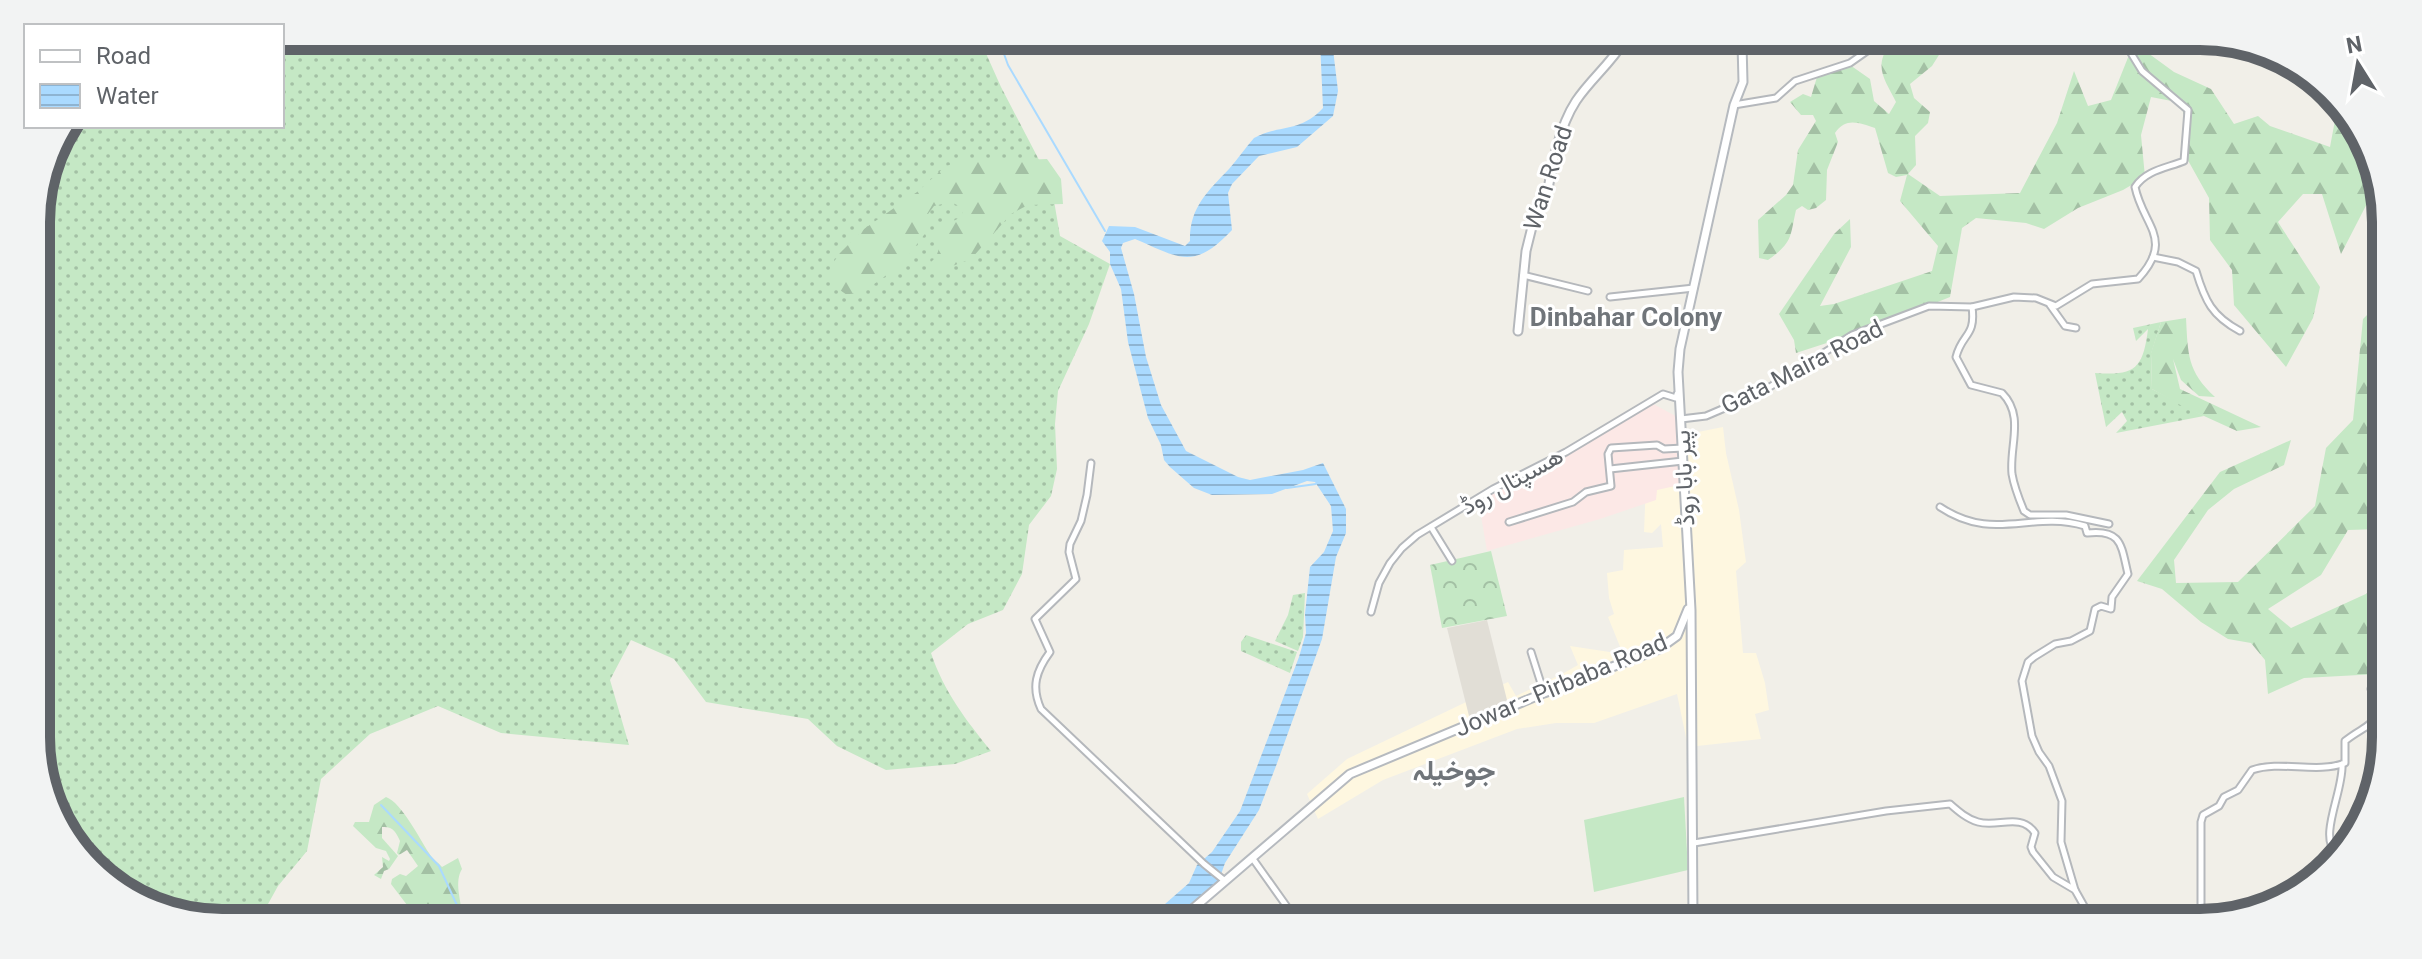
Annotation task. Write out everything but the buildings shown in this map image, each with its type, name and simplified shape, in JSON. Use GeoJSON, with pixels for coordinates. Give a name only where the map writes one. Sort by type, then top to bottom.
{"type":"FeatureCollection","features":[{"type":"Feature","properties":{"kind":"main road","name":"Wan Road"},"geometry":{"type":"LineString","coordinates":[[1518,331],[1530,231],[1538,203],[1543,204],[1547,195],[1567,120],[1581,95],[1618,50]]}},
{"type":"Feature","properties":{"kind":"main road","name":"پیر بابا روڈ"},"geometry":{"type":"LineString","coordinates":[[1693,909],[1690,602],[1679,385],[1680,349],[1734,105],[1743,82],[1742,50]]}},
{"type":"Feature","properties":{"kind":"main road","name":"Jowar - Pirbaba Road"},"geometry":{"type":"LineString","coordinates":[[1193,909],[1350,774],[1670,642],[1677,636],[1690,602]]}},
{"type":"Feature","properties":{"kind":"main road"},"geometry":{"type":"LineString","coordinates":[[1670,642],[1682,643],[1691,649]]}},
{"type":"Feature","properties":{"kind":"street"},"geometry":{"type":"LineString","coordinates":[[1734,105],[1776,98],[1795,81],[1850,63],[1868,50]]}},
{"type":"Feature","properties":{"kind":"street"},"geometry":{"type":"LineString","coordinates":[[2049,304],[2056,306],[2092,284],[2138,279],[2153,257],[2155,230],[2135,187],[2139,181],[2158,170],[2184,161],[2189,116],[2182,103],[2166,94],[2142,71],[2129,50]]}},
{"type":"Feature","properties":{"kind":"street"},"geometry":{"type":"LineString","coordinates":[[2153,257],[2178,262],[2196,271],[2201,288],[2216,315],[2240,331]]}},
{"type":"Feature","properties":{"kind":"street"},"geometry":{"type":"LineString","coordinates":[[1523,275],[1588,291]]}},
{"type":"Feature","properties":{"kind":"street"},"geometry":{"type":"LineString","coordinates":[[1610,297],[1694,288]]}},
{"type":"Feature","properties":{"kind":"street","name":"Gata Maira Road"},"geometry":{"type":"LineString","coordinates":[[1681,419],[1711,414],[1765,390],[1852,335],[1929,306],[1972,307],[2014,297],[2036,298],[2049,304]]}},
{"type":"Feature","properties":{"kind":"street"},"geometry":{"type":"LineString","coordinates":[[2049,304],[2065,326],[2076,328]]}},
{"type":"Feature","properties":{"kind":"street"},"geometry":{"type":"LineString","coordinates":[[1972,307],[1972,331],[1956,357],[1971,385],[2002,393],[2009,403],[2017,429],[2012,471],[2024,511],[2030,515],[2066,515],[2109,524]]}},
{"type":"Feature","properties":{"kind":"street","name":"ھسپتال روڈ"},"geometry":{"type":"LineString","coordinates":[[1371,612],[1379,583],[1402,548],[1431,527],[1663,394],[1676,398],[1679,385]]}},
{"type":"Feature","properties":{"kind":"street"},"geometry":{"type":"LineString","coordinates":[[1509,522],[1573,502],[1586,492],[1609,488],[1608,454],[1611,448],[1657,445],[1664,449],[1683,448]]}},
{"type":"Feature","properties":{"kind":"street"},"geometry":{"type":"LineString","coordinates":[[1658,464],[1664,449]]}},
{"type":"Feature","properties":{"kind":"street"},"geometry":{"type":"LineString","coordinates":[[1610,469],[1683,461]]}},
{"type":"Feature","properties":{"kind":"street"},"geometry":{"type":"LineString","coordinates":[[1091,463],[1084,508],[1070,544],[1076,579],[1035,619],[1050,652],[1040,666],[1034,687],[1036,697],[1041,709],[1226,882]]}},
{"type":"Feature","properties":{"kind":"street"},"geometry":{"type":"LineString","coordinates":[[1940,507],[1957,518],[1975,524],[1995,526],[2066,520],[2085,526],[2087,533],[2103,531],[2113,535],[2121,544],[2128,574],[2112,597],[2111,609],[2101,606],[2095,609],[2093,625],[2083,636],[2055,644],[2034,657],[2028,662],[2022,681],[2032,736],[2049,766],[2062,801],[2061,842],[2075,890],[2086,909]]}},
{"type":"Feature","properties":{"kind":"street"},"geometry":{"type":"LineString","coordinates":[[1431,527],[1452,561]]}},
{"type":"Feature","properties":{"kind":"street"},"geometry":{"type":"LineString","coordinates":[[1531,652],[1544,693]]}},
{"type":"Feature","properties":{"kind":"street"},"geometry":{"type":"LineString","coordinates":[[2332,846],[2329,819],[2338,800],[2343,777],[2345,741],[2372,723]]}},
{"type":"Feature","properties":{"kind":"street"},"geometry":{"type":"LineString","coordinates":[[2201,909],[2203,815],[2219,806],[2228,794],[2238,790],[2252,770],[2342,764]]}},
{"type":"Feature","properties":{"kind":"street"},"geometry":{"type":"LineString","coordinates":[[1694,843],[1871,813],[1950,804],[1964,816],[1981,823],[2026,823],[2035,833],[2031,847],[2044,868],[2075,890]]}},
{"type":"Feature","properties":{"kind":"street"},"geometry":{"type":"LineString","coordinates":[[1253,859],[1289,909]]}},
{"type":"Feature","properties":{"kind":"shaded area"},"geometry":{"type":"Polygon","coordinates":[[[1646,400],[1681,419],[1684,484],[1657,490],[1656,500],[1487,551],[1478,498],[1566,452],[1646,400]]]}},
{"type":"Feature","properties":{"kind":"shaded area"},"geometry":{"type":"Polygon","coordinates":[[[1723,427],[1746,562],[1736,571],[1743,653],[1756,653],[1769,710],[1755,714],[1761,739],[1688,747],[1677,694],[1594,723],[1556,723],[1517,729],[1383,780],[1318,819],[1307,794],[1347,759],[1508,682],[1516,696],[1564,673],[1578,665],[1570,646],[1623,654],[1608,617],[1614,614],[1607,573],[1623,570],[1624,550],[1663,547],[1661,524],[1652,533],[1644,532],[1646,482],[1668,438],[1723,427]]]}},
{"type":"Feature","properties":{"kind":"shaded area"},"geometry":{"type":"Polygon","coordinates":[[[1487,620],[1509,708],[1471,724],[1447,628],[1487,620]]]}},
{"type":"Feature","properties":{"kind":"green space"},"geometry":{"type":"Polygon","coordinates":[[[284,50],[984,50],[1051,183],[1060,236],[1110,264],[1089,324],[1058,391],[1055,424],[1057,469],[1051,496],[1029,525],[1022,574],[1003,610],[968,624],[931,653],[949,693],[991,751],[955,764],[886,770],[837,746],[808,719],[706,702],[674,659],[631,640],[610,680],[629,745],[501,733],[438,706],[370,734],[321,779],[307,851],[278,886],[265,909],[188,906],[146,891],[109,866],[79,833],[59,792],[53,771],[50,748],[50,211],[59,167],[78,128],[284,128],[284,50]]]}},
{"type":"Feature","properties":{"kind":"green space"},"geometry":{"type":"Polygon","coordinates":[[[1886,50],[1942,50],[1932,66],[1910,84],[1914,98],[1930,112],[1928,123],[1915,136],[1916,165],[1908,174],[1940,196],[2020,193],[2057,123],[2074,71],[2088,106],[2111,100],[2131,50],[2144,50],[2174,72],[2211,89],[2234,124],[2258,116],[2270,126],[2330,147],[2336,117],[2359,156],[2370,197],[2341,254],[2322,194],[2303,194],[2278,222],[2320,287],[2313,318],[2286,367],[2234,305],[2232,270],[2210,240],[2209,198],[2185,155],[2187,138],[2182,103],[2151,97],[2141,135],[2145,177],[2123,190],[2078,208],[2044,229],[2026,223],[1976,218],[1962,228],[1950,297],[1876,327],[1796,353],[1794,340],[1779,314],[1834,234],[1850,219],[1851,247],[1820,306],[1932,271],[1938,246],[1900,201],[1907,175],[1896,177],[1888,173],[1875,128],[1853,123],[1844,125],[1835,133],[1838,142],[1827,170],[1826,200],[1816,208],[1808,210],[1802,206],[1796,210],[1786,243],[1768,260],[1759,258],[1758,220],[1793,185],[1798,150],[1816,121],[1813,115],[1801,115],[1790,102],[1803,94],[1811,97],[1817,77],[1836,66],[1850,65],[1870,79],[1874,101],[1889,114],[1896,102],[1882,73],[1886,50]]]}},
{"type":"Feature","properties":{"kind":"green space"},"geometry":{"type":"Polygon","coordinates":[[[972,159],[1047,159],[1061,179],[1063,204],[1028,205],[1011,214],[971,259],[931,274],[929,264],[940,246],[938,229],[963,216],[961,207],[951,202],[934,206],[928,214],[930,227],[902,264],[867,289],[847,295],[837,288],[830,268],[839,254],[864,229],[917,192],[946,166],[972,159]]]}},
{"type":"Feature","properties":{"kind":"green space"},"geometry":{"type":"Polygon","coordinates":[[[2372,310],[2372,529],[2348,530],[2321,575],[2268,609],[2291,628],[2372,591],[2372,674],[2304,678],[2268,694],[2265,660],[2251,643],[2228,639],[2201,622],[2162,589],[2137,581],[2220,472],[2291,440],[2284,465],[2234,489],[2208,510],[2174,560],[2176,583],[2238,582],[2315,506],[2326,448],[2353,420],[2363,319],[2372,310]]]}},
{"type":"Feature","properties":{"kind":"green space"},"geometry":{"type":"Polygon","coordinates":[[[2186,318],[2187,342],[2194,370],[2215,397],[2199,396],[2181,380],[2173,359],[2180,389],[2261,427],[2237,431],[2152,389],[2151,353],[2161,322],[2186,318]]]}},
{"type":"Feature","properties":{"kind":"green space"},"geometry":{"type":"Polygon","coordinates":[[[2161,322],[2151,354],[2152,389],[2204,416],[2116,433],[2127,421],[2122,412],[2106,427],[2095,373],[2119,373],[2135,367],[2143,353],[2148,329],[2136,341],[2133,328],[2161,322]]]}},
{"type":"Feature","properties":{"kind":"green space"},"geometry":{"type":"Polygon","coordinates":[[[1491,551],[1507,616],[1442,628],[1430,565],[1491,551]]]}},
{"type":"Feature","properties":{"kind":"green space"},"geometry":{"type":"Polygon","coordinates":[[[1305,593],[1303,637],[1298,651],[1275,641],[1288,615],[1293,595],[1305,593]]]}},
{"type":"Feature","properties":{"kind":"green space"},"geometry":{"type":"Polygon","coordinates":[[[1246,635],[1297,652],[1290,673],[1241,651],[1241,642],[1246,635]]]}},
{"type":"Feature","properties":{"kind":"green space"},"geometry":{"type":"Polygon","coordinates":[[[386,797],[392,801],[442,867],[458,858],[462,869],[458,885],[461,909],[408,909],[391,884],[392,879],[400,874],[406,876],[418,866],[407,850],[399,855],[397,853],[400,841],[389,828],[382,827],[382,838],[398,856],[381,879],[374,875],[383,867],[382,857],[390,859],[386,851],[376,848],[353,826],[355,822],[369,822],[374,805],[386,797]]]}},
{"type":"Feature","properties":{"kind":"green space"},"geometry":{"type":"Polygon","coordinates":[[[1684,797],[1688,870],[1594,892],[1584,820],[1684,797]]]}},
{"type":"Feature","properties":{"kind":"water"},"geometry":{"type":"Polygon","coordinates":[[[1320,50],[1333,50],[1338,91],[1333,116],[1297,147],[1259,156],[1232,184],[1228,193],[1232,230],[1196,256],[1175,255],[1135,239],[1123,243],[1121,248],[1146,357],[1161,405],[1186,451],[1250,480],[1323,463],[1346,509],[1346,533],[1336,557],[1322,639],[1259,810],[1225,863],[1218,883],[1187,909],[1159,909],[1189,883],[1197,865],[1212,852],[1240,811],[1299,657],[1306,633],[1310,567],[1324,552],[1333,531],[1331,506],[1315,482],[1307,481],[1272,494],[1212,495],[1194,488],[1170,467],[1164,460],[1161,445],[1148,418],[1128,342],[1121,289],[1110,264],[1110,252],[1102,241],[1109,226],[1135,227],[1185,246],[1190,241],[1193,219],[1201,201],[1254,138],[1298,125],[1323,108],[1320,50]]]}},
{"type":"Feature","properties":{"kind":"waterway"},"geometry":{"type":"LineString","coordinates":[[1003,50],[1008,65],[1105,231]]}},
{"type":"Feature","properties":{"kind":"waterway"},"geometry":{"type":"LineString","coordinates":[[1287,488],[1316,484]]}},
{"type":"Feature","properties":{"kind":"waterway"},"geometry":{"type":"LineString","coordinates":[[381,805],[439,866],[459,909]]}},
{"type":"Feature","properties":{"kind":"district","name":"Dinbahar Colony"},"geometry":{"type":"Point","coordinates":[1626,317]}},
{"type":"Feature","properties":{"kind":"district","name":"جوخیلہ"},"geometry":{"type":"Point","coordinates":[1454,770]}}]}
